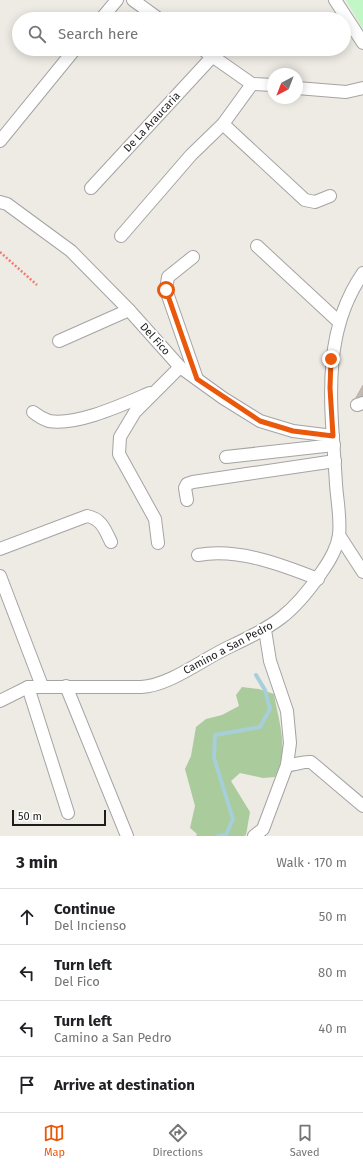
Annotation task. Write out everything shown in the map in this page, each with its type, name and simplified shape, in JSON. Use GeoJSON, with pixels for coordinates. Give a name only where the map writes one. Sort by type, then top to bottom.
{"type":"FeatureCollection","features":[{"type":"Feature","properties":{"kind":"street"},"geometry":{"type":"LineString","coordinates":[[106,12],[117,0]]}},
{"type":"Feature","properties":{"kind":"street"},"geometry":{"type":"LineString","coordinates":[[132,0],[149,12]]}},
{"type":"Feature","properties":{"kind":"street"},"geometry":{"type":"LineString","coordinates":[[335,0],[343,12]]}},
{"type":"Feature","properties":{"kind":"street"},"geometry":{"type":"LineString","coordinates":[[351,25],[363,43]]}},
{"type":"Feature","properties":{"kind":"street"},"geometry":{"type":"LineString","coordinates":[[0,141],[69,56]]}},
{"type":"Feature","properties":{"kind":"street"},"geometry":{"type":"LineString","coordinates":[[212,57],[252,84],[267,85]]}},
{"type":"Feature","properties":{"kind":"street","name":"De La Araucaria"},"geometry":{"type":"LineString","coordinates":[[91,188],[212,57]]}},
{"type":"Feature","properties":{"kind":"street"},"geometry":{"type":"LineString","coordinates":[[121,236],[191,155],[223,124],[252,84]]}},
{"type":"Feature","properties":{"kind":"street"},"geometry":{"type":"LineString","coordinates":[[303,88],[346,92],[363,88]]}},
{"type":"Feature","properties":{"kind":"street"},"geometry":{"type":"LineString","coordinates":[[223,124],[304,200],[315,202],[330,196]]}},
{"type":"Feature","properties":{"kind":"street","name":"Del Fico"},"geometry":{"type":"LineString","coordinates":[[0,202],[7,204],[71,251],[129,310],[180,367],[260,421],[293,431],[334,440]]}},
{"type":"Feature","properties":{"kind":"street"},"geometry":{"type":"LineString","coordinates":[[257,246],[339,322]]}},
{"type":"Feature","properties":{"kind":"street"},"geometry":{"type":"LineString","coordinates":[[193,257],[168,277],[166,290],[197,379]]}},
{"type":"Feature","properties":{"kind":"street","name":"Camino a San Pedro"},"geometry":{"type":"LineString","coordinates":[[0,701],[28,687],[153,686],[265,630],[295,608],[331,560],[339,536],[330,371],[339,322],[346,302],[363,273]]}},
{"type":"Feature","properties":{"kind":"street"},"geometry":{"type":"LineString","coordinates":[[59,341],[129,310]]}},
{"type":"Feature","properties":{"kind":"street"},"geometry":{"type":"LineString","coordinates":[[158,543],[154,519],[119,454],[120,437],[135,412],[180,367]]}},
{"type":"Feature","properties":{"kind":"street"},"geometry":{"type":"LineString","coordinates":[[33,412],[50,421],[78,419],[123,405],[156,390]]}},
{"type":"Feature","properties":{"kind":"street"},"geometry":{"type":"LineString","coordinates":[[226,457],[334,440]]}},
{"type":"Feature","properties":{"kind":"street"},"geometry":{"type":"LineString","coordinates":[[187,500],[185,488],[187,484],[193,482],[335,461]]}},
{"type":"Feature","properties":{"kind":"street"},"geometry":{"type":"LineString","coordinates":[[0,549],[87,516],[96,518],[102,524],[110,542]]}},
{"type":"Feature","properties":{"kind":"street"},"geometry":{"type":"LineString","coordinates":[[339,536],[363,572]]}},
{"type":"Feature","properties":{"kind":"street"},"geometry":{"type":"LineString","coordinates":[[198,555],[216,552],[238,555],[279,564],[318,579]]}},
{"type":"Feature","properties":{"kind":"street"},"geometry":{"type":"LineString","coordinates":[[0,578],[42,686]]}},
{"type":"Feature","properties":{"kind":"street"},"geometry":{"type":"LineString","coordinates":[[254,836],[263,829],[287,765],[290,743],[287,710],[270,661],[265,630]]}},
{"type":"Feature","properties":{"kind":"street"},"geometry":{"type":"LineString","coordinates":[[66,686],[127,836]]}},
{"type":"Feature","properties":{"kind":"street"},"geometry":{"type":"LineString","coordinates":[[28,687],[68,813]]}},
{"type":"Feature","properties":{"kind":"street"},"geometry":{"type":"LineString","coordinates":[[287,765],[295,765],[306,761],[311,762],[363,806]]}},
{"type":"Feature","properties":{"kind":"path"},"geometry":{"type":"LineString","coordinates":[[0,252],[37,285]]}},
{"type":"Feature","properties":{"kind":"green space"},"geometry":{"type":"Polygon","coordinates":[[[346,0],[363,0],[363,29],[346,0]]]}},
{"type":"Feature","properties":{"kind":"green space"},"geometry":{"type":"Polygon","coordinates":[[[242,687],[259,689],[274,694],[282,738],[282,756],[280,765],[275,777],[263,778],[240,773],[231,781],[250,812],[246,835],[196,836],[197,834],[190,828],[195,806],[185,769],[191,756],[196,727],[206,719],[222,715],[239,706],[236,695],[242,687]]]}},
{"type":"Feature","properties":{"kind":"building"},"geometry":{"type":"Polygon","coordinates":[[[363,385],[363,398],[354,401],[363,385]]]}},
{"type":"Feature","properties":{"kind":"waterway"},"geometry":{"type":"LineString","coordinates":[[218,836],[226,835],[233,819],[214,758],[215,735],[260,727],[270,709],[265,690],[256,675]]}},
{"type":"Feature","properties":{"kind":"route"},"geometry":{"type":"LineString","coordinates":[[166,290],[197,379],[223,398],[260,421],[293,431],[333,436],[330,388],[331,359]]}}]}
